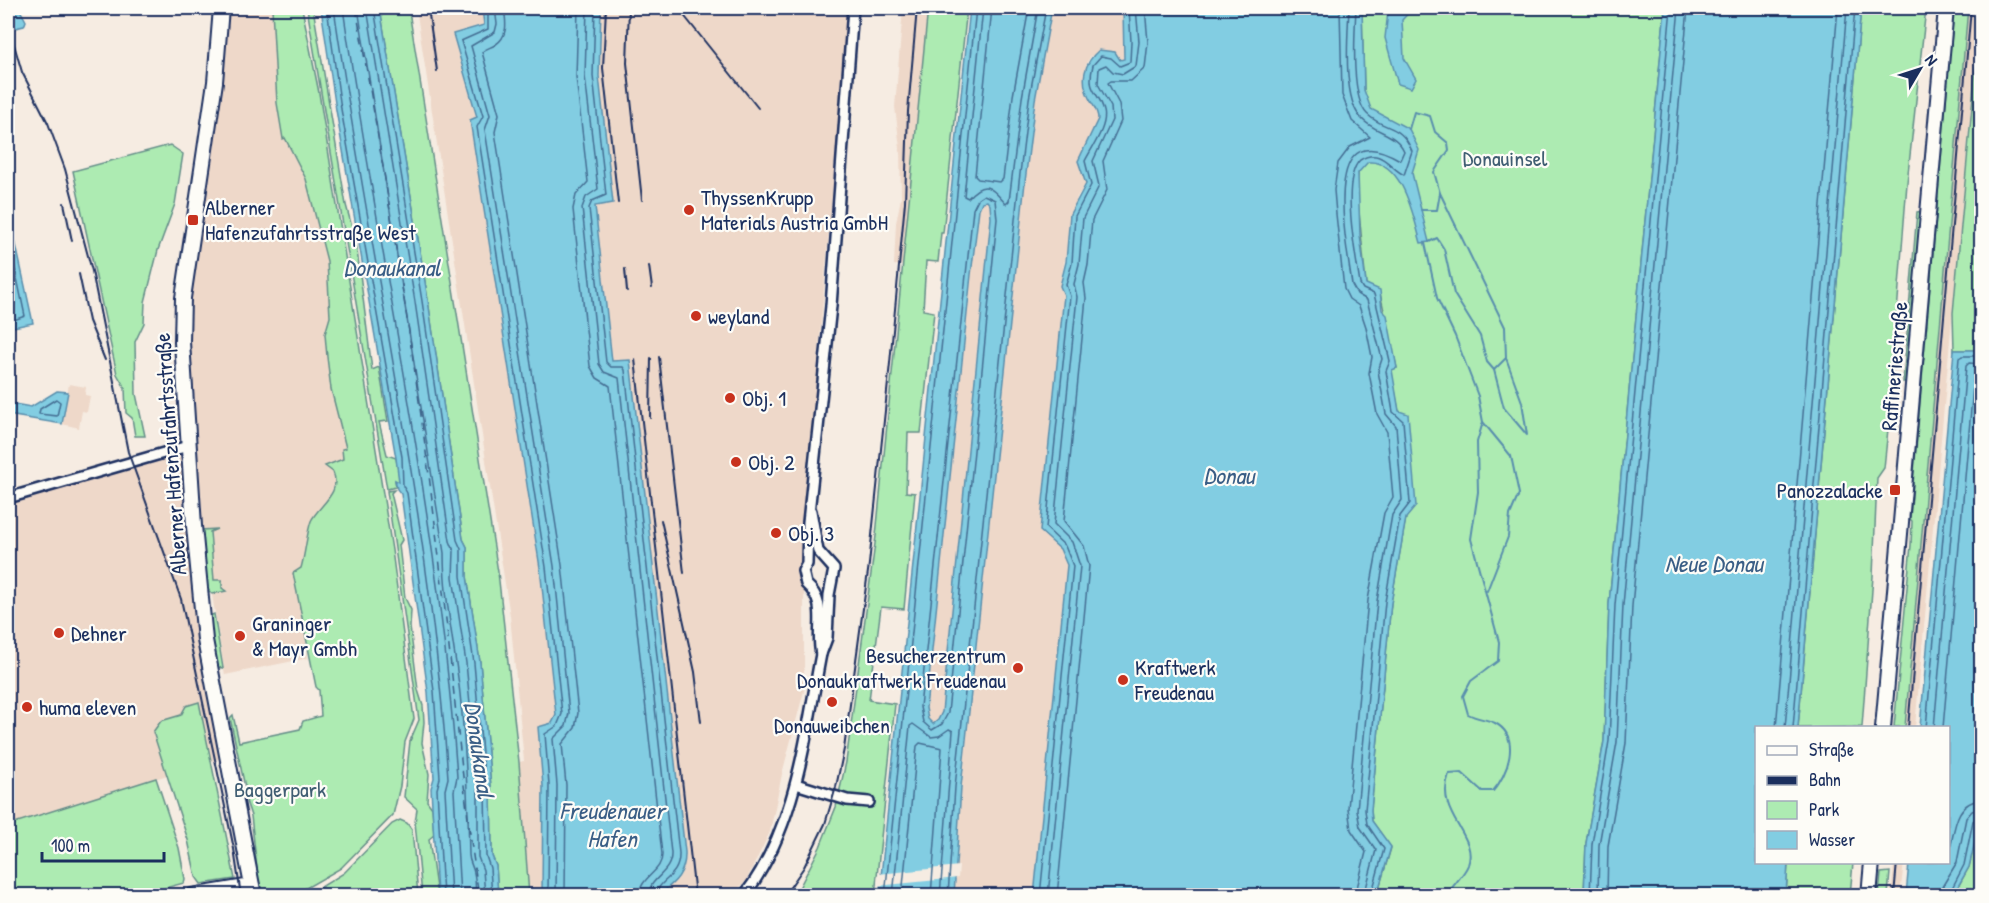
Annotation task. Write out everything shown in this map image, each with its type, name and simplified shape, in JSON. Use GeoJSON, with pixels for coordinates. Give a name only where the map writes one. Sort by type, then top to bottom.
{"type":"FeatureCollection","features":[{"type":"Feature","properties":{"kind":"street","name":"Alberner Hafenzufahrtsstraße"},"geometry":{"type":"LineString","coordinates":[[221,8],[215,82],[183,298],[188,446],[206,640],[253,891]]}},
{"type":"Feature","properties":{"kind":"street"},"geometry":{"type":"LineString","coordinates":[[821,654],[818,639],[821,613],[814,589],[804,579],[831,306],[853,8]]}},
{"type":"Feature","properties":{"kind":"street","name":"Raffineriestraße"},"geometry":{"type":"LineString","coordinates":[[1883,726],[1946,8]]}},
{"type":"Feature","properties":{"kind":"street"},"geometry":{"type":"LineString","coordinates":[[8,498],[188,446]]}},
{"type":"Feature","properties":{"kind":"street"},"geometry":{"type":"LineString","coordinates":[[744,896],[771,851],[796,783],[821,654],[827,638],[834,569],[818,551],[811,508]]}},
{"type":"Feature","properties":{"kind":"street"},"geometry":{"type":"LineString","coordinates":[[807,564],[817,558],[825,559]]}},
{"type":"Feature","properties":{"kind":"street"},"geometry":{"type":"LineString","coordinates":[[814,589],[821,590],[831,584]]}},
{"type":"Feature","properties":{"kind":"street"},"geometry":{"type":"LineString","coordinates":[[796,783],[847,800],[870,802]]}},
{"type":"Feature","properties":{"kind":"street"},"geometry":{"type":"LineString","coordinates":[[1869,896],[1872,864]]}},
{"type":"Feature","properties":{"kind":"street"},"geometry":{"type":"LineString","coordinates":[[192,896],[253,891]]}},
{"type":"Feature","properties":{"kind":"shaded area"},"geometry":{"type":"Polygon","coordinates":[[[227,8],[272,8],[277,103],[285,138],[306,179],[327,261],[330,317],[325,334],[327,357],[331,389],[346,448],[343,459],[326,466],[333,472],[335,482],[329,499],[311,521],[301,568],[297,573],[308,658],[225,675],[212,594],[225,591],[214,581],[205,556],[192,411],[194,404],[190,388],[188,324],[190,295],[221,82],[227,8]]]}},
{"type":"Feature","properties":{"kind":"shaded area"},"geometry":{"type":"Polygon","coordinates":[[[416,8],[482,8],[484,25],[453,35],[477,118],[470,121],[540,568],[556,715],[552,723],[538,728],[543,786],[542,895],[529,895],[519,762],[524,761],[510,616],[416,8]]]}},
{"type":"Feature","properties":{"kind":"shaded area"},"geometry":{"type":"Polygon","coordinates":[[[601,8],[848,8],[811,442],[804,498],[804,691],[782,774],[770,832],[746,881],[732,895],[659,895],[678,879],[683,869],[685,852],[630,360],[612,362],[595,205],[613,203],[599,76],[601,8]]]}},
{"type":"Feature","properties":{"kind":"shaded area"},"geometry":{"type":"Polygon","coordinates":[[[903,8],[928,8],[904,266],[894,265],[896,223],[901,198],[900,148],[895,107],[903,8]]]}},
{"type":"Feature","properties":{"kind":"shaded area"},"geometry":{"type":"Polygon","coordinates":[[[1052,8],[1123,8],[1125,42],[1123,60],[1091,56],[1087,62],[1085,73],[1089,99],[1098,112],[1098,119],[1078,161],[1086,184],[1077,197],[1060,285],[1064,295],[1040,531],[1060,549],[1067,565],[1034,895],[954,896],[961,787],[1025,182],[1035,100],[1052,8]]]}},
{"type":"Feature","properties":{"kind":"shaded area"},"geometry":{"type":"Polygon","coordinates":[[[1968,8],[1980,8],[1915,726],[1905,726],[1968,8]]]}},
{"type":"Feature","properties":{"kind":"shaded area"},"geometry":{"type":"Polygon","coordinates":[[[987,201],[990,205],[991,218],[942,712],[933,724],[928,719],[926,708],[971,275],[979,209],[982,202],[987,201]]]}},
{"type":"Feature","properties":{"kind":"shaded area"},"geometry":{"type":"Polygon","coordinates":[[[69,384],[86,387],[85,395],[90,396],[87,412],[82,411],[79,428],[62,424],[69,384]]]}},
{"type":"Feature","properties":{"kind":"shaded area"},"geometry":{"type":"Polygon","coordinates":[[[188,446],[228,756],[8,825],[8,498],[188,446]]]}},
{"type":"Feature","properties":{"kind":"shaded area"},"geometry":{"type":"Polygon","coordinates":[[[1894,864],[1904,864],[1900,895],[1891,895],[1894,864]]]}},
{"type":"Feature","properties":{"kind":"green space","name":"Baggerpark"},"geometry":{"type":"Polygon","coordinates":[[[272,8],[302,8],[319,93],[392,550],[414,719],[405,742],[400,786],[393,815],[341,868],[294,895],[286,895],[285,889],[281,890],[281,895],[260,895],[251,816],[245,798],[247,796],[230,718],[233,715],[239,742],[300,729],[303,721],[321,716],[319,690],[316,687],[293,573],[301,568],[311,521],[332,493],[335,479],[333,472],[325,466],[343,459],[342,449],[346,448],[331,389],[327,357],[325,334],[330,317],[327,261],[306,179],[285,138],[283,139],[277,103],[272,8]]]}},
{"type":"Feature","properties":{"kind":"green space"},"geometry":{"type":"Polygon","coordinates":[[[307,8],[313,8],[346,205],[356,242],[372,370],[379,367],[388,421],[379,422],[387,455],[396,458],[400,483],[395,481],[396,487],[387,489],[307,8]]]}},
{"type":"Feature","properties":{"kind":"green space"},"geometry":{"type":"Polygon","coordinates":[[[380,8],[409,8],[498,572],[519,762],[529,895],[498,895],[496,866],[492,856],[491,787],[480,662],[467,576],[467,547],[463,539],[428,300],[380,8]]]}},
{"type":"Feature","properties":{"kind":"green space"},"geometry":{"type":"Polygon","coordinates":[[[928,8],[967,8],[943,233],[941,233],[938,262],[926,261],[923,310],[934,312],[921,433],[908,433],[906,492],[915,493],[904,609],[881,607],[869,700],[895,704],[875,895],[795,896],[820,847],[836,807],[846,762],[876,536],[928,8]]]}},
{"type":"Feature","properties":{"kind":"green space","name":"Donauinsel"},"geometry":{"type":"Polygon","coordinates":[[[1362,8],[1665,8],[1609,604],[1604,741],[1586,843],[1584,895],[1377,895],[1391,848],[1372,821],[1371,810],[1391,603],[1406,517],[1399,412],[1391,369],[1397,368],[1380,293],[1366,284],[1357,191],[1364,90],[1362,8]]]}},
{"type":"Feature","properties":{"kind":"green space"},"geometry":{"type":"Polygon","coordinates":[[[1861,8],[1926,8],[1907,183],[1884,468],[1877,478],[1873,576],[1862,726],[1798,726],[1861,8]]]}},
{"type":"Feature","properties":{"kind":"green space"},"geometry":{"type":"Polygon","coordinates":[[[1954,8],[1968,8],[1905,726],[1894,726],[1911,545],[1912,521],[1910,519],[1954,8]]]}},
{"type":"Feature","properties":{"kind":"green space"},"geometry":{"type":"Polygon","coordinates":[[[1981,8],[1981,350],[1954,350],[1953,313],[1981,8]]]}},
{"type":"Feature","properties":{"kind":"green space"},"geometry":{"type":"Polygon","coordinates":[[[170,145],[183,154],[175,204],[158,250],[145,302],[144,323],[135,342],[136,394],[145,436],[135,436],[132,418],[126,413],[125,388],[117,374],[73,171],[170,145]]]}},
{"type":"Feature","properties":{"kind":"green space"},"geometry":{"type":"Polygon","coordinates":[[[1924,211],[1908,382],[1903,382],[1917,212],[1924,211]]]}},
{"type":"Feature","properties":{"kind":"green space"},"geometry":{"type":"Polygon","coordinates":[[[394,490],[391,493],[402,540],[399,545],[405,598],[411,610],[410,627],[418,690],[423,706],[422,743],[429,774],[427,801],[432,808],[434,835],[429,839],[437,895],[422,895],[415,822],[417,809],[404,797],[410,741],[419,720],[387,491],[394,490]]]}},
{"type":"Feature","properties":{"kind":"green space"},"geometry":{"type":"Polygon","coordinates":[[[217,529],[210,532],[214,580],[222,580],[222,588],[226,591],[212,594],[207,589],[201,530],[217,529]]]}},
{"type":"Feature","properties":{"kind":"green space"},"geometry":{"type":"Polygon","coordinates":[[[214,614],[223,668],[217,667],[207,617],[214,614]]]}},
{"type":"Feature","properties":{"kind":"green space"},"geometry":{"type":"Polygon","coordinates":[[[199,702],[235,879],[201,884],[196,877],[188,840],[153,732],[161,721],[181,715],[186,706],[199,702]]]}},
{"type":"Feature","properties":{"kind":"green space"},"geometry":{"type":"Polygon","coordinates":[[[156,778],[179,848],[184,883],[139,895],[8,895],[8,825],[156,778]]]}},
{"type":"Feature","properties":{"kind":"green space"},"geometry":{"type":"Polygon","coordinates":[[[1981,818],[1981,895],[1953,896],[1969,867],[1981,818]]]}},
{"type":"Feature","properties":{"kind":"green space"},"geometry":{"type":"Polygon","coordinates":[[[400,820],[407,823],[412,830],[418,895],[308,895],[344,873],[392,824],[400,820]]]}},
{"type":"Feature","properties":{"kind":"green space"},"geometry":{"type":"Polygon","coordinates":[[[1788,864],[1853,864],[1850,895],[1786,895],[1788,864]]]}},
{"type":"Feature","properties":{"kind":"green space"},"geometry":{"type":"Polygon","coordinates":[[[1890,872],[1888,895],[1879,895],[1881,873],[1890,872]]]}},
{"type":"Feature","properties":{"kind":"water"},"geometry":{"type":"Polygon","coordinates":[[[9,8],[19,8],[26,21],[24,26],[15,28],[9,8]]]}},
{"type":"Feature","properties":{"kind":"water","name":"Donaukanal"},"geometry":{"type":"Polygon","coordinates":[[[321,8],[380,8],[428,300],[463,539],[467,547],[467,576],[480,662],[491,787],[492,856],[496,866],[498,895],[437,895],[431,788],[434,778],[428,692],[401,494],[395,480],[399,482],[396,458],[336,110],[321,8]]]}},
{"type":"Feature","properties":{"kind":"water","name":"Freudenauer Hafen"},"geometry":{"type":"Polygon","coordinates":[[[482,8],[601,8],[599,76],[613,203],[595,206],[612,361],[630,360],[685,852],[681,872],[674,882],[659,895],[542,895],[543,786],[538,727],[552,723],[556,715],[540,568],[470,120],[477,117],[453,34],[484,25],[482,8]]]}},
{"type":"Feature","properties":{"kind":"water"},"geometry":{"type":"Polygon","coordinates":[[[970,8],[1052,8],[1035,100],[1025,182],[961,787],[954,895],[879,896],[970,8]],[[987,201],[982,202],[979,209],[971,275],[926,708],[928,719],[933,724],[942,712],[991,218],[990,205],[987,201]]]}},
{"type":"Feature","properties":{"kind":"water","name":"Donau"},"geometry":{"type":"Polygon","coordinates":[[[1123,8],[1362,8],[1364,90],[1371,109],[1409,129],[1419,150],[1412,173],[1429,242],[1421,243],[1405,192],[1390,170],[1380,164],[1368,162],[1358,173],[1360,235],[1366,284],[1380,290],[1382,310],[1387,315],[1397,368],[1392,370],[1399,411],[1408,414],[1416,506],[1406,518],[1391,603],[1371,810],[1372,821],[1391,847],[1377,895],[1034,896],[1067,565],[1060,549],[1040,531],[1064,295],[1060,286],[1066,262],[1070,214],[1086,184],[1078,161],[1098,119],[1086,91],[1085,72],[1090,60],[1099,50],[1115,52],[1120,60],[1124,59],[1123,8]]]}},
{"type":"Feature","properties":{"kind":"water"},"geometry":{"type":"Polygon","coordinates":[[[1413,8],[1402,20],[1404,58],[1416,79],[1411,88],[1398,84],[1385,38],[1388,12],[1413,8]]]}},
{"type":"Feature","properties":{"kind":"water","name":"Neue Donau"},"geometry":{"type":"Polygon","coordinates":[[[1665,8],[1861,8],[1798,726],[1755,726],[1755,864],[1788,864],[1786,895],[1584,895],[1586,843],[1604,741],[1609,604],[1665,8]]]}},
{"type":"Feature","properties":{"kind":"water"},"geometry":{"type":"Polygon","coordinates":[[[8,208],[33,323],[8,328],[8,208]]]}},
{"type":"Feature","properties":{"kind":"water","name":"Panozzalacke"},"geometry":{"type":"Polygon","coordinates":[[[1954,350],[1981,350],[1981,816],[1969,867],[1953,895],[1906,895],[1909,864],[1950,864],[1950,726],[1920,726],[1954,350]]]}},
{"type":"Feature","properties":{"kind":"water"},"geometry":{"type":"Polygon","coordinates":[[[57,391],[68,392],[62,424],[8,415],[8,403],[31,407],[57,391]]]}},
{"type":"Feature","properties":{"kind":"pier"},"geometry":{"type":"Polygon","coordinates":[[[959,866],[958,878],[877,886],[878,874],[959,866]]]}},
{"type":"Feature","properties":{"kind":"waterway"},"geometry":{"type":"LineString","coordinates":[[1409,129],[1414,112],[1430,116],[1435,132],[1448,143],[1449,150],[1434,172],[1440,193],[1505,327],[1506,358],[1522,402],[1527,435],[1504,408],[1494,370],[1487,362],[1480,336],[1454,294],[1444,249],[1437,238],[1429,242]]}},
{"type":"Feature","properties":{"kind":"waterway"},"geometry":{"type":"LineString","coordinates":[[1421,210],[1437,210],[1440,193]]}},
{"type":"Feature","properties":{"kind":"waterway"},"geometry":{"type":"LineString","coordinates":[[1425,243],[1437,298],[1455,336],[1478,396],[1483,422],[1511,456],[1519,494],[1510,515],[1508,537],[1487,591]]}},
{"type":"Feature","properties":{"kind":"waterway"},"geometry":{"type":"LineString","coordinates":[[1494,370],[1506,358]]}},
{"type":"Feature","properties":{"kind":"waterway"},"geometry":{"type":"LineString","coordinates":[[1446,896],[1466,869],[1470,854],[1468,844],[1447,801],[1446,788],[1449,774],[1462,773],[1482,791],[1493,791],[1507,767],[1510,747],[1503,729],[1495,723],[1468,714],[1463,696],[1471,681],[1498,661],[1499,642],[1471,539],[1478,492],[1477,442],[1483,422]]}},
{"type":"Feature","properties":{"kind":"ferry route"},"geometry":{"type":"LineString","coordinates":[[356,8],[421,413],[479,896]]}},
{"type":"Feature","properties":{"kind":"railway"},"geometry":{"type":"LineString","coordinates":[[428,8],[437,71]]}},
{"type":"Feature","properties":{"kind":"railway"},"geometry":{"type":"LineString","coordinates":[[606,8],[603,68],[618,203]]}},
{"type":"Feature","properties":{"kind":"railway"},"geometry":{"type":"LineString","coordinates":[[629,8],[627,63],[642,200]]}},
{"type":"Feature","properties":{"kind":"railway"},"geometry":{"type":"LineString","coordinates":[[678,8],[758,108]]}},
{"type":"Feature","properties":{"kind":"railway"},"geometry":{"type":"LineString","coordinates":[[784,896],[804,867],[825,824],[844,749],[869,564],[890,363],[905,202],[908,111],[917,8]]}},
{"type":"Feature","properties":{"kind":"railway"},"geometry":{"type":"LineString","coordinates":[[1908,726],[1971,8]]}},
{"type":"Feature","properties":{"kind":"railway"},"geometry":{"type":"LineString","coordinates":[[8,24],[22,72],[48,123],[65,169],[92,271],[128,452],[181,599],[234,849],[241,896]]}},
{"type":"Feature","properties":{"kind":"railway"},"geometry":{"type":"LineString","coordinates":[[64,203],[72,241]]}},
{"type":"Feature","properties":{"kind":"railway"},"geometry":{"type":"LineString","coordinates":[[649,266],[652,288]]}},
{"type":"Feature","properties":{"kind":"railway"},"geometry":{"type":"LineString","coordinates":[[625,269],[627,291]]}},
{"type":"Feature","properties":{"kind":"railway"},"geometry":{"type":"LineString","coordinates":[[79,274],[89,321],[105,360]]}},
{"type":"Feature","properties":{"kind":"railway"},"geometry":{"type":"LineString","coordinates":[[659,357],[684,573]]}},
{"type":"Feature","properties":{"kind":"railway"},"geometry":{"type":"LineString","coordinates":[[650,418],[651,358]]}},
{"type":"Feature","properties":{"kind":"railway"},"geometry":{"type":"LineString","coordinates":[[635,359],[695,896]]}},
{"type":"Feature","properties":{"kind":"railway"},"geometry":{"type":"LineString","coordinates":[[661,520],[695,672],[701,722]]}},
{"type":"Feature","properties":{"kind":"railway"},"geometry":{"type":"LineString","coordinates":[[1894,896],[1897,864]]}},
{"type":"Feature","properties":{"kind":"place","name":"ThyssenKrupp Materials Austria GmbH"},"geometry":{"type":"Point","coordinates":[689,210]}},
{"type":"Feature","properties":{"kind":"place","name":"Alberner Hafenzufahrtsstraße West"},"geometry":{"type":"Point","coordinates":[193,220]}},
{"type":"Feature","properties":{"kind":"place","name":"weyland"},"geometry":{"type":"Point","coordinates":[696,316]}},
{"type":"Feature","properties":{"kind":"place","name":"Obj. 1"},"geometry":{"type":"Point","coordinates":[730,398]}},
{"type":"Feature","properties":{"kind":"place","name":"Obj. 2"},"geometry":{"type":"Point","coordinates":[736,462]}},
{"type":"Feature","properties":{"kind":"place","name":"Panozzalacke"},"geometry":{"type":"Point","coordinates":[1895,490]}},
{"type":"Feature","properties":{"kind":"place","name":"Obj. 3"},"geometry":{"type":"Point","coordinates":[776,533]}},
{"type":"Feature","properties":{"kind":"place","name":"Dehner"},"geometry":{"type":"Point","coordinates":[59,633]}},
{"type":"Feature","properties":{"kind":"place","name":"Graninger & Mayr Gmbh"},"geometry":{"type":"Point","coordinates":[240,636]}},
{"type":"Feature","properties":{"kind":"place","name":"Besucherzentrum Donaukraftwerk Freudenau"},"geometry":{"type":"Point","coordinates":[1018,668]}},
{"type":"Feature","properties":{"kind":"place","name":"Kraftwerk Freudenau"},"geometry":{"type":"Point","coordinates":[1123,680]}},
{"type":"Feature","properties":{"kind":"place","name":"Donauweibchen"},"geometry":{"type":"Point","coordinates":[832,702]}},
{"type":"Feature","properties":{"kind":"place","name":"huma eleven"},"geometry":{"type":"Point","coordinates":[27,707]}}]}
